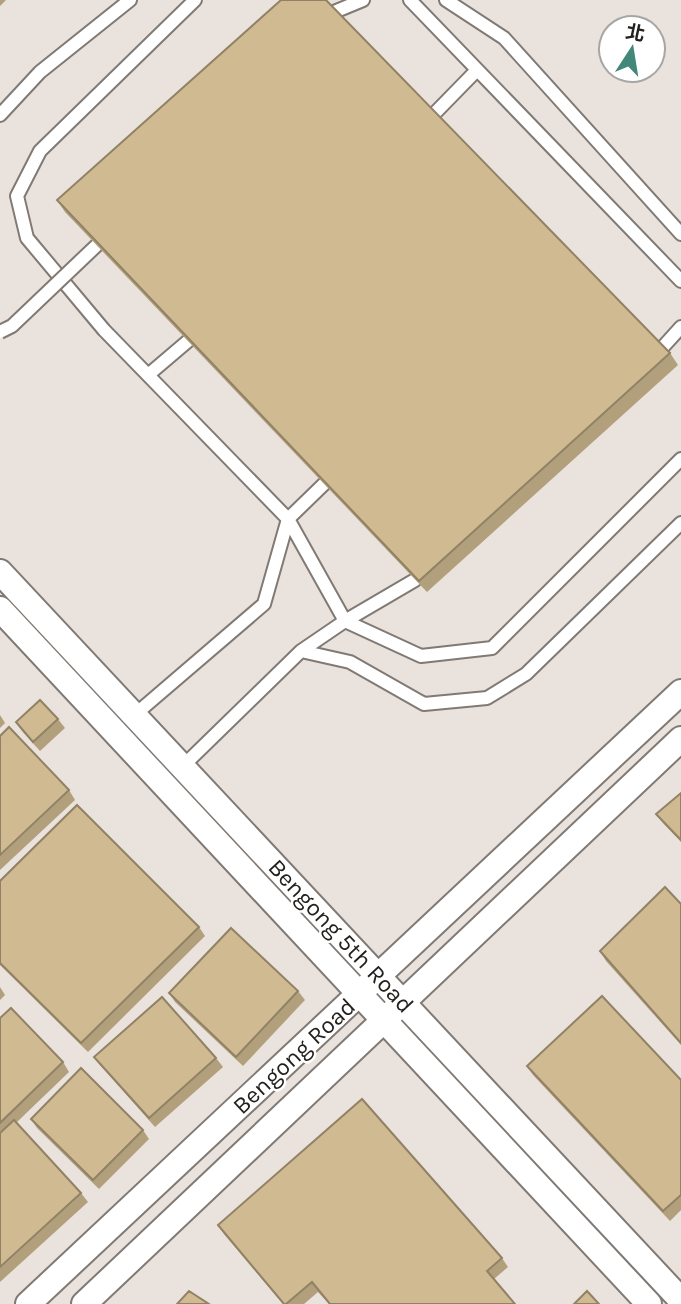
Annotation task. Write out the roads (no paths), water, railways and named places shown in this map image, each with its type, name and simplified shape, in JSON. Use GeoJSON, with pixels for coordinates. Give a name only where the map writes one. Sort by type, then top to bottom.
{"type":"FeatureCollection","features":[{"type":"Feature","properties":{"kind":"street","name":"Bengong 5th Road"},"geometry":{"type":"LineString","coordinates":[[0,572],[681,1300]]}},
{"type":"Feature","properties":{"kind":"street","name":"Bengong 5th Road"},"geometry":{"type":"LineString","coordinates":[[0,609],[649,1304]]}},
{"type":"Feature","properties":{"kind":"street","name":"Bengong Road"},"geometry":{"type":"LineString","coordinates":[[29,1304],[681,692]]}},
{"type":"Feature","properties":{"kind":"street","name":"Bengong Road"},"geometry":{"type":"LineString","coordinates":[[84,1304],[681,739]]}},
{"type":"Feature","properties":{"kind":"lane"},"geometry":{"type":"LineString","coordinates":[[0,115],[40,72],[130,0]]}},
{"type":"Feature","properties":{"kind":"lane"},"geometry":{"type":"LineString","coordinates":[[195,0],[40,150],[18,196],[27,238],[104,330],[288,519],[345,621],[421,656],[492,648],[681,459]]}},
{"type":"Feature","properties":{"kind":"lane"},"geometry":{"type":"LineString","coordinates":[[334,12],[363,0]]}},
{"type":"Feature","properties":{"kind":"lane"},"geometry":{"type":"LineString","coordinates":[[410,0],[681,281]]}},
{"type":"Feature","properties":{"kind":"lane"},"geometry":{"type":"LineString","coordinates":[[446,0],[504,37],[681,234]]}},
{"type":"Feature","properties":{"kind":"lane"},"geometry":{"type":"LineString","coordinates":[[434,114],[477,70]]}},
{"type":"Feature","properties":{"kind":"lane"},"geometry":{"type":"LineString","coordinates":[[0,332],[12,326],[97,245]]}},
{"type":"Feature","properties":{"kind":"lane"},"geometry":{"type":"LineString","coordinates":[[662,348],[681,327]]}},
{"type":"Feature","properties":{"kind":"lane"},"geometry":{"type":"LineString","coordinates":[[148,375],[188,341]]}},
{"type":"Feature","properties":{"kind":"lane"},"geometry":{"type":"LineString","coordinates":[[115,732],[264,604],[288,519],[324,484]]}},
{"type":"Feature","properties":{"kind":"lane"},"geometry":{"type":"LineString","coordinates":[[301,651],[350,662],[424,704],[487,698],[526,674],[681,523]]}},
{"type":"Feature","properties":{"kind":"lane"},"geometry":{"type":"LineString","coordinates":[[163,784],[301,651],[345,621],[415,580]]}}]}
